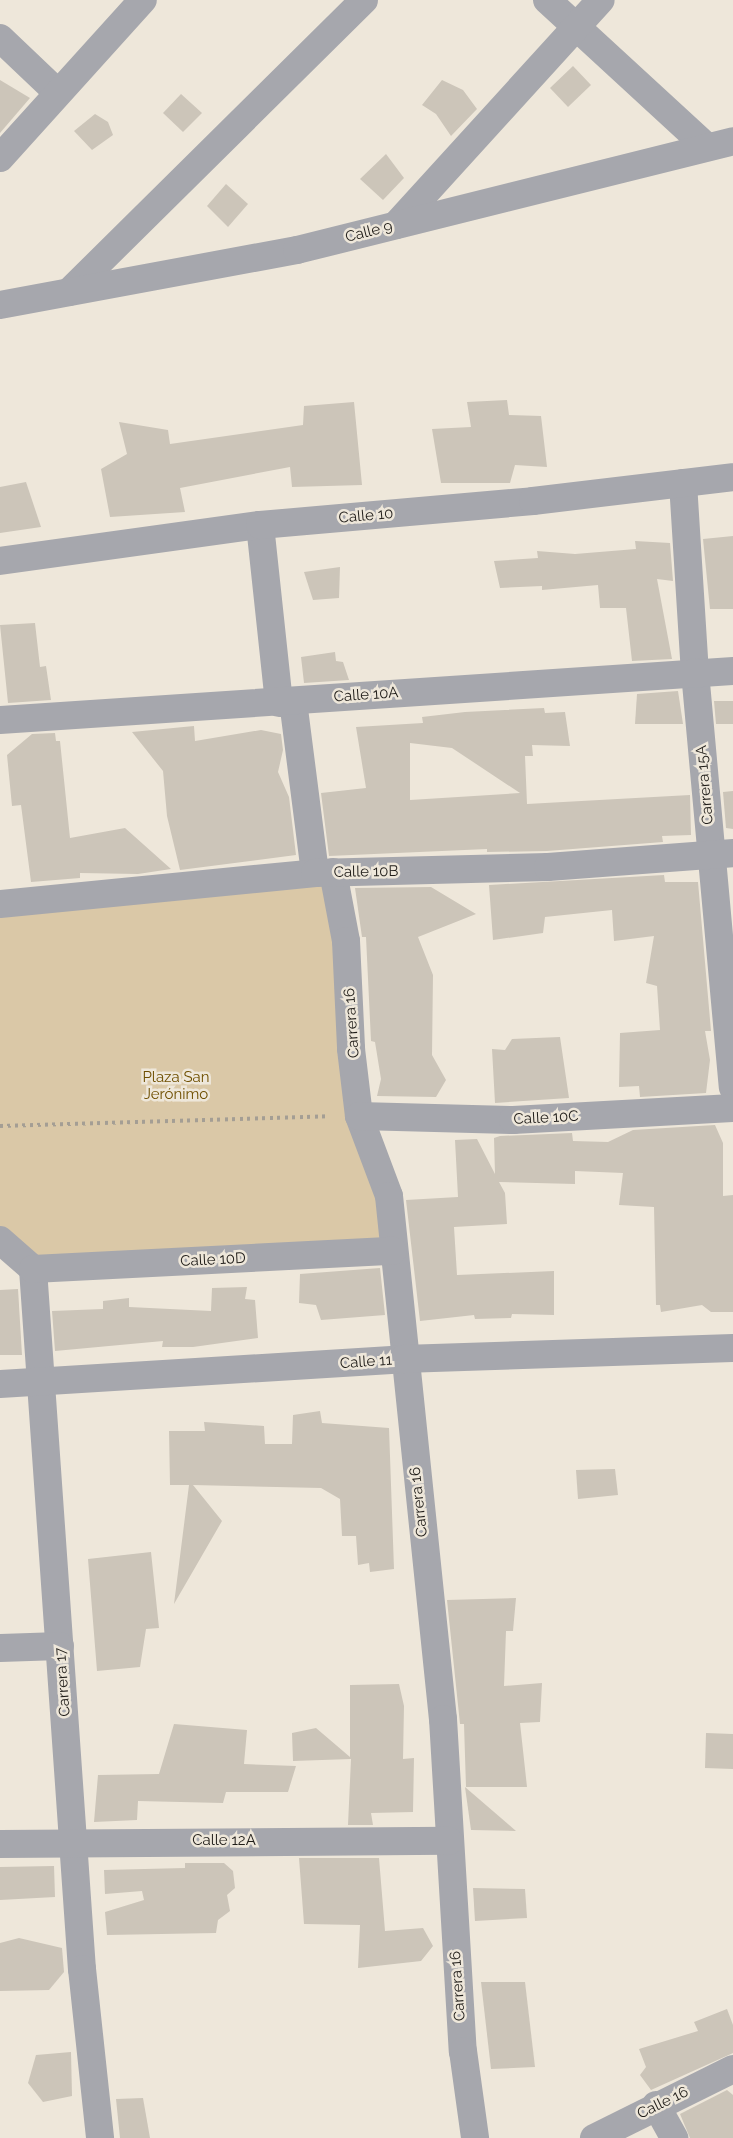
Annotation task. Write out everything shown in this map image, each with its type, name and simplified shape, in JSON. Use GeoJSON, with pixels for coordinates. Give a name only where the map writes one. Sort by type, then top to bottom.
{"type":"FeatureCollection","features":[{"type":"Feature","properties":{"kind":"street"},"geometry":{"type":"LineString","coordinates":[[0,158],[57,92],[143,0]]}},
{"type":"Feature","properties":{"kind":"street"},"geometry":{"type":"LineString","coordinates":[[69,292],[364,0]]}},
{"type":"Feature","properties":{"kind":"street"},"geometry":{"type":"LineString","coordinates":[[546,0],[720,144]]}},
{"type":"Feature","properties":{"kind":"street"},"geometry":{"type":"LineString","coordinates":[[396,225],[601,0]]}},
{"type":"Feature","properties":{"kind":"street"},"geometry":{"type":"LineString","coordinates":[[0,38],[57,92]]}},
{"type":"Feature","properties":{"kind":"street","name":"Calle 9"},"geometry":{"type":"LineString","coordinates":[[0,305],[297,250],[720,144]]}},
{"type":"Feature","properties":{"kind":"street","name":"Calle 10"},"geometry":{"type":"LineString","coordinates":[[0,561],[260,525],[533,501],[733,477]]}},
{"type":"Feature","properties":{"kind":"street","name":"Carrera 15A"},"geometry":{"type":"LineString","coordinates":[[683,483],[695,672],[722,854],[733,1087]]}},
{"type":"Feature","properties":{"kind":"street","name":"Carrera 16"},"geometry":{"type":"LineString","coordinates":[[260,525],[286,702],[324,873],[346,941],[359,1116],[389,1196],[403,1359],[442,1719],[463,2050],[474,2138]]}},
{"type":"Feature","properties":{"kind":"street","name":"Calle 10A"},"geometry":{"type":"LineString","coordinates":[[0,720],[733,671]]}},
{"type":"Feature","properties":{"kind":"street","name":"Calle 10B"},"geometry":{"type":"LineString","coordinates":[[0,904],[324,873],[548,867],[722,854]]}},
{"type":"Feature","properties":{"kind":"street","name":"Calle 10C"},"geometry":{"type":"LineString","coordinates":[[359,1116],[513,1120],[733,1108]]}},
{"type":"Feature","properties":{"kind":"street"},"geometry":{"type":"LineString","coordinates":[[0,1240],[33,1269]]}},
{"type":"Feature","properties":{"kind":"street","name":"Calle 10D"},"geometry":{"type":"LineString","coordinates":[[33,1269],[393,1251]]}},
{"type":"Feature","properties":{"kind":"street","name":"Carrera 17"},"geometry":{"type":"LineString","coordinates":[[33,1269],[74,1841],[100,2138]]}},
{"type":"Feature","properties":{"kind":"street","name":"Calle 11"},"geometry":{"type":"LineString","coordinates":[[0,1384],[403,1359],[733,1348]]}},
{"type":"Feature","properties":{"kind":"street"},"geometry":{"type":"LineString","coordinates":[[0,1648],[60,1646]]}},
{"type":"Feature","properties":{"kind":"street","name":"Calle 12A"},"geometry":{"type":"LineString","coordinates":[[0,1844],[74,1841],[448,1841]]}},
{"type":"Feature","properties":{"kind":"street","name":"Calle 16"},"geometry":{"type":"LineString","coordinates":[[594,2138],[656,2105],[733,2069]]}},
{"type":"Feature","properties":{"kind":"street"},"geometry":{"type":"LineString","coordinates":[[656,2105],[674,2138]]}},
{"type":"Feature","properties":{"kind":"path"},"geometry":{"type":"LineString","coordinates":[[0,1125],[359,1116]]}},
{"type":"Feature","properties":{"kind":"green space","name":"Plaza San Jerónimo"},"geometry":{"type":"Polygon","coordinates":[[[330,878],[391,1251],[39,1267],[0,1233],[0,908],[330,878]]]}},
{"type":"Feature","properties":{"kind":"building"},"geometry":{"type":"Polygon","coordinates":[[[573,66],[591,85],[568,107],[550,88],[573,66]]]}},
{"type":"Feature","properties":{"kind":"building"},"geometry":{"type":"Polygon","coordinates":[[[0,80],[30,98],[0,133],[0,80]]]}},
{"type":"Feature","properties":{"kind":"building"},"geometry":{"type":"Polygon","coordinates":[[[442,80],[463,90],[477,109],[451,136],[436,114],[422,105],[442,80]]]}},
{"type":"Feature","properties":{"kind":"building"},"geometry":{"type":"Polygon","coordinates":[[[181,94],[202,113],[183,132],[163,113],[181,94]]]}},
{"type":"Feature","properties":{"kind":"building"},"geometry":{"type":"Polygon","coordinates":[[[95,114],[108,122],[113,135],[92,150],[74,131],[95,114]]]}},
{"type":"Feature","properties":{"kind":"building"},"geometry":{"type":"Polygon","coordinates":[[[386,154],[404,178],[383,200],[360,179],[386,154]]]}},
{"type":"Feature","properties":{"kind":"building"},"geometry":{"type":"Polygon","coordinates":[[[226,184],[248,204],[228,227],[207,206],[226,184]]]}},
{"type":"Feature","properties":{"kind":"building"},"geometry":{"type":"Polygon","coordinates":[[[507,400],[509,415],[541,416],[547,467],[515,465],[510,483],[441,483],[432,429],[471,427],[467,402],[507,400]]]}},
{"type":"Feature","properties":{"kind":"building"},"geometry":{"type":"Polygon","coordinates":[[[354,402],[362,485],[292,487],[290,467],[180,488],[185,512],[110,517],[101,469],[127,454],[119,422],[168,430],[170,444],[303,425],[304,406],[354,402]]]}},
{"type":"Feature","properties":{"kind":"building"},"geometry":{"type":"Polygon","coordinates":[[[26,482],[41,527],[0,533],[0,487],[26,482]]]}},
{"type":"Feature","properties":{"kind":"building"},"geometry":{"type":"Polygon","coordinates":[[[733,536],[733,609],[710,609],[703,539],[733,536]]]}},
{"type":"Feature","properties":{"kind":"building"},"geometry":{"type":"Polygon","coordinates":[[[635,541],[670,543],[673,581],[657,579],[672,659],[632,661],[626,608],[600,608],[598,585],[542,590],[542,586],[500,588],[494,561],[538,558],[537,551],[575,554],[636,549],[635,541]]]}},
{"type":"Feature","properties":{"kind":"building"},"geometry":{"type":"Polygon","coordinates":[[[340,567],[339,598],[313,600],[304,572],[340,567]]]}},
{"type":"Feature","properties":{"kind":"building"},"geometry":{"type":"Polygon","coordinates":[[[35,623],[40,667],[46,666],[51,700],[8,703],[0,625],[35,623]]]}},
{"type":"Feature","properties":{"kind":"building"},"geometry":{"type":"Polygon","coordinates":[[[335,652],[336,661],[343,662],[349,680],[304,683],[301,657],[335,652]]]}},
{"type":"Feature","properties":{"kind":"building"},"geometry":{"type":"Polygon","coordinates":[[[678,691],[683,724],[635,724],[637,694],[678,691]]]}},
{"type":"Feature","properties":{"kind":"building"},"geometry":{"type":"Polygon","coordinates":[[[714,701],[733,701],[733,724],[716,724],[714,701]]]}},
{"type":"Feature","properties":{"kind":"building"},"geometry":{"type":"Polygon","coordinates":[[[544,708],[545,713],[565,712],[570,746],[532,745],[533,756],[525,756],[527,804],[690,795],[691,835],[662,836],[663,842],[547,851],[487,852],[487,849],[329,856],[321,793],[366,788],[356,727],[423,723],[422,717],[465,712],[544,708]],[[410,743],[410,800],[520,793],[452,748],[410,743]]]}},
{"type":"Feature","properties":{"kind":"building"},"geometry":{"type":"Polygon","coordinates":[[[194,726],[195,741],[261,730],[281,734],[283,750],[278,772],[289,797],[296,855],[180,870],[167,816],[163,771],[132,732],[194,726]]]}},
{"type":"Feature","properties":{"kind":"building"},"geometry":{"type":"Polygon","coordinates":[[[55,733],[56,741],[60,741],[70,838],[125,828],[171,869],[138,874],[80,873],[80,878],[31,882],[21,805],[12,806],[7,755],[32,734],[55,733]]]}},
{"type":"Feature","properties":{"kind":"building"},"geometry":{"type":"Polygon","coordinates":[[[733,791],[733,829],[726,828],[723,792],[733,791]]]}},
{"type":"Feature","properties":{"kind":"building"},"geometry":{"type":"Polygon","coordinates":[[[664,875],[665,882],[698,882],[711,1031],[705,1031],[710,1060],[706,1093],[640,1097],[639,1086],[619,1087],[620,1033],[660,1030],[657,986],[646,983],[654,936],[614,941],[612,910],[545,917],[543,933],[493,940],[489,885],[664,875]]]}},
{"type":"Feature","properties":{"kind":"building"},"geometry":{"type":"Polygon","coordinates":[[[431,887],[476,914],[418,937],[433,975],[432,1055],[446,1080],[436,1097],[377,1096],[381,1079],[375,1042],[371,1041],[366,937],[362,937],[355,888],[431,887]]]}},
{"type":"Feature","properties":{"kind":"building"},"geometry":{"type":"Polygon","coordinates":[[[560,1037],[569,1098],[495,1103],[492,1049],[505,1050],[512,1039],[560,1037]]]}},
{"type":"Feature","properties":{"kind":"building"},"geometry":{"type":"Polygon","coordinates":[[[715,1125],[723,1143],[723,1196],[733,1195],[733,1312],[711,1312],[702,1305],[661,1312],[660,1305],[656,1305],[654,1207],[619,1205],[623,1173],[575,1171],[575,1184],[499,1182],[505,1193],[507,1224],[454,1227],[457,1275],[554,1271],[554,1315],[512,1314],[511,1318],[475,1319],[474,1315],[420,1321],[406,1200],[458,1197],[455,1140],[477,1139],[495,1174],[494,1138],[500,1136],[572,1133],[573,1141],[608,1142],[633,1130],[715,1125]]]}},
{"type":"Feature","properties":{"kind":"building"},"geometry":{"type":"Polygon","coordinates":[[[380,1268],[385,1315],[321,1320],[316,1305],[299,1303],[300,1274],[380,1268]]]}},
{"type":"Feature","properties":{"kind":"building"},"geometry":{"type":"Polygon","coordinates":[[[247,1287],[245,1299],[255,1300],[258,1338],[193,1347],[162,1347],[163,1341],[55,1351],[52,1311],[103,1309],[103,1301],[129,1298],[129,1307],[211,1311],[212,1288],[247,1287]]]}},
{"type":"Feature","properties":{"kind":"building"},"geometry":{"type":"Polygon","coordinates":[[[18,1289],[22,1355],[0,1355],[0,1290],[18,1289]]]}},
{"type":"Feature","properties":{"kind":"building"},"geometry":{"type":"Polygon","coordinates":[[[320,1411],[322,1423],[389,1428],[394,1569],[370,1572],[369,1563],[358,1565],[356,1536],[342,1536],[340,1499],[321,1488],[193,1485],[222,1521],[174,1604],[189,1485],[170,1485],[169,1431],[205,1431],[204,1422],[264,1426],[265,1444],[292,1444],[293,1415],[320,1411]]]}},
{"type":"Feature","properties":{"kind":"building"},"geometry":{"type":"Polygon","coordinates":[[[615,1469],[618,1495],[578,1499],[576,1470],[615,1469]]]}},
{"type":"Feature","properties":{"kind":"building"},"geometry":{"type":"Polygon","coordinates":[[[151,1552],[159,1628],[146,1629],[140,1667],[97,1671],[88,1559],[151,1552]]]}},
{"type":"Feature","properties":{"kind":"building"},"geometry":{"type":"Polygon","coordinates":[[[516,1598],[513,1631],[506,1631],[504,1686],[542,1683],[540,1722],[520,1723],[527,1787],[466,1787],[464,1724],[460,1724],[447,1600],[516,1598]]]}},
{"type":"Feature","properties":{"kind":"building"},"geometry":{"type":"Polygon","coordinates":[[[399,1684],[404,1706],[403,1759],[414,1758],[413,1812],[371,1813],[373,1825],[348,1825],[351,1759],[293,1761],[292,1733],[316,1728],[350,1757],[350,1685],[399,1684]]]}},
{"type":"Feature","properties":{"kind":"building"},"geometry":{"type":"Polygon","coordinates":[[[174,1724],[247,1730],[244,1764],[296,1766],[288,1792],[226,1792],[223,1803],[138,1801],[137,1820],[94,1822],[98,1775],[159,1774],[174,1724]]]}},
{"type":"Feature","properties":{"kind":"building"},"geometry":{"type":"Polygon","coordinates":[[[706,1733],[733,1734],[733,1769],[705,1768],[706,1733]]]}},
{"type":"Feature","properties":{"kind":"building"},"geometry":{"type":"Polygon","coordinates":[[[465,1787],[516,1831],[471,1830],[465,1787]]]}},
{"type":"Feature","properties":{"kind":"building"},"geometry":{"type":"Polygon","coordinates":[[[299,1858],[379,1858],[385,1931],[423,1928],[433,1946],[421,1961],[358,1968],[360,1925],[304,1924],[299,1858]]]}},
{"type":"Feature","properties":{"kind":"building"},"geometry":{"type":"Polygon","coordinates":[[[185,1863],[224,1863],[233,1871],[235,1888],[227,1895],[230,1911],[218,1920],[216,1933],[107,1935],[105,1912],[144,1900],[142,1891],[105,1894],[104,1870],[185,1868],[185,1863]]]}},
{"type":"Feature","properties":{"kind":"building"},"geometry":{"type":"Polygon","coordinates":[[[54,1866],[55,1897],[0,1900],[0,1867],[54,1866]]]}},
{"type":"Feature","properties":{"kind":"building"},"geometry":{"type":"Polygon","coordinates":[[[473,1888],[525,1889],[527,1918],[475,1921],[473,1888]]]}},
{"type":"Feature","properties":{"kind":"building"},"geometry":{"type":"Polygon","coordinates":[[[19,1938],[62,1948],[64,1972],[49,1990],[0,1991],[0,1943],[19,1938]]]}},
{"type":"Feature","properties":{"kind":"building"},"geometry":{"type":"Polygon","coordinates":[[[481,1982],[525,1982],[535,2067],[491,2069],[481,1982]]]}},
{"type":"Feature","properties":{"kind":"building"},"geometry":{"type":"Polygon","coordinates":[[[727,2009],[733,2025],[733,2053],[651,2090],[640,2075],[646,2067],[639,2049],[698,2031],[694,2022],[727,2009]]]}},
{"type":"Feature","properties":{"kind":"building"},"geometry":{"type":"Polygon","coordinates":[[[71,2052],[72,2096],[43,2102],[28,2083],[36,2055],[71,2052]]]}},
{"type":"Feature","properties":{"kind":"building"},"geometry":{"type":"Polygon","coordinates":[[[727,2090],[733,2095],[733,2138],[690,2138],[680,2114],[727,2090]]]}},
{"type":"Feature","properties":{"kind":"building"},"geometry":{"type":"Polygon","coordinates":[[[143,2098],[150,2138],[120,2138],[116,2099],[143,2098]]]}}]}
